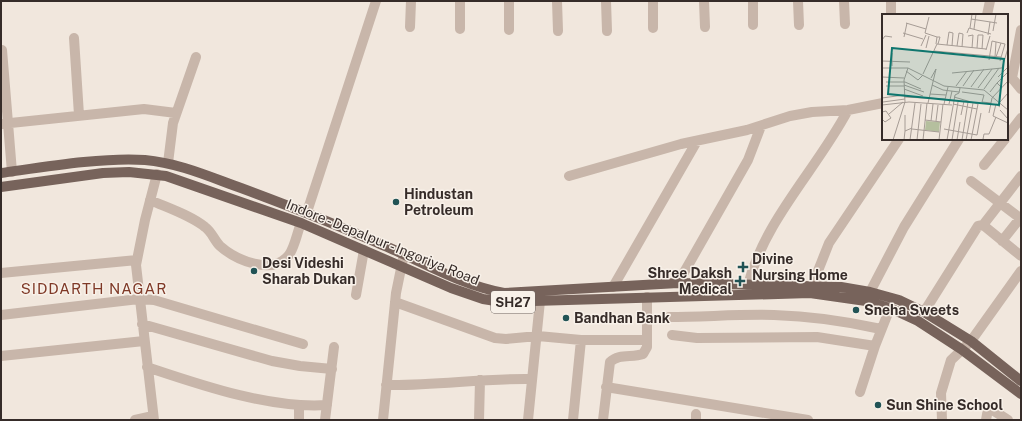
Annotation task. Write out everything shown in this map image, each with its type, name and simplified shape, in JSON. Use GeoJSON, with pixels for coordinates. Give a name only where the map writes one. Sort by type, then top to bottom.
{"type":"FeatureCollection","features":[{"type":"Feature","properties":{"kind":"main road","name":"Indore - Depalpur - Ingoriya Road"},"geometry":{"type":"LineString","coordinates":[[1,173],[124,160],[168,163],[307,212],[404,254],[457,279],[486,290],[504,293],[678,283],[842,287],[870,292],[899,300],[924,312],[970,341],[1021,381]]}},
{"type":"Feature","properties":{"kind":"main road","name":"Indore - Depalpur - Ingoriya Road"},"geometry":{"type":"LineString","coordinates":[[1,186],[103,173],[129,172],[157,174],[196,185],[301,223],[401,265],[451,288],[483,299],[502,302],[647,297],[810,294],[866,301],[890,308],[918,321],[961,349],[1021,394]]}},
{"type":"Feature","properties":{"kind":"street"},"geometry":{"type":"LineString","coordinates":[[307,212],[376,1]]}},
{"type":"Feature","properties":{"kind":"street"},"geometry":{"type":"LineString","coordinates":[[410,27],[411,1]]}},
{"type":"Feature","properties":{"kind":"street"},"geometry":{"type":"LineString","coordinates":[[460,1],[460,29]]}},
{"type":"Feature","properties":{"kind":"street"},"geometry":{"type":"LineString","coordinates":[[509,1],[509,30]]}},
{"type":"Feature","properties":{"kind":"street"},"geometry":{"type":"LineString","coordinates":[[557,1],[558,31]]}},
{"type":"Feature","properties":{"kind":"street"},"geometry":{"type":"LineString","coordinates":[[606,1],[607,31]]}},
{"type":"Feature","properties":{"kind":"street"},"geometry":{"type":"LineString","coordinates":[[653,1],[653,28]]}},
{"type":"Feature","properties":{"kind":"street"},"geometry":{"type":"LineString","coordinates":[[704,1],[705,26]]}},
{"type":"Feature","properties":{"kind":"street"},"geometry":{"type":"LineString","coordinates":[[752,1],[753,25]]}},
{"type":"Feature","properties":{"kind":"street"},"geometry":{"type":"LineString","coordinates":[[798,1],[799,25]]}},
{"type":"Feature","properties":{"kind":"street"},"geometry":{"type":"LineString","coordinates":[[844,1],[845,24]]}},
{"type":"Feature","properties":{"kind":"street"},"geometry":{"type":"LineString","coordinates":[[890,1],[891,14]]}},
{"type":"Feature","properties":{"kind":"street"},"geometry":{"type":"LineString","coordinates":[[987,14],[990,1]]}},
{"type":"Feature","properties":{"kind":"street"},"geometry":{"type":"LineString","coordinates":[[1021,30],[1009,78],[1021,88]]}},
{"type":"Feature","properties":{"kind":"street"},"geometry":{"type":"LineString","coordinates":[[74,38],[79,115]]}},
{"type":"Feature","properties":{"kind":"street"},"geometry":{"type":"LineString","coordinates":[[2,50],[4,124],[12,172]]}},
{"type":"Feature","properties":{"kind":"street"},"geometry":{"type":"LineString","coordinates":[[168,163],[172,130],[176,114],[196,57]]}},
{"type":"Feature","properties":{"kind":"street"},"geometry":{"type":"LineString","coordinates":[[569,176],[673,146],[761,126],[790,116],[812,112],[848,110],[882,103]]}},
{"type":"Feature","properties":{"kind":"street"},"geometry":{"type":"LineString","coordinates":[[4,124],[144,109],[176,114]]}},
{"type":"Feature","properties":{"kind":"street"},"geometry":{"type":"LineString","coordinates":[[748,285],[753,265],[777,219],[838,128],[848,110]]}},
{"type":"Feature","properties":{"kind":"street"},"geometry":{"type":"LineString","coordinates":[[1008,135],[1021,118]]}},
{"type":"Feature","properties":{"kind":"street"},"geometry":{"type":"LineString","coordinates":[[678,283],[748,160],[761,126]]}},
{"type":"Feature","properties":{"kind":"street"},"geometry":{"type":"LineString","coordinates":[[812,286],[828,243],[898,140]]}},
{"type":"Feature","properties":{"kind":"street"},"geometry":{"type":"LineString","coordinates":[[870,292],[904,228],[958,140]]}},
{"type":"Feature","properties":{"kind":"street"},"geometry":{"type":"LineString","coordinates":[[984,166],[1004,140]]}},
{"type":"Feature","properties":{"kind":"street"},"geometry":{"type":"LineString","coordinates":[[613,287],[697,141]]}},
{"type":"Feature","properties":{"kind":"street"},"geometry":{"type":"LineString","coordinates":[[135,420],[154,418],[139,299],[137,260],[157,174]]}},
{"type":"Feature","properties":{"kind":"street"},"geometry":{"type":"LineString","coordinates":[[924,312],[971,235],[978,226],[983,225],[1001,204],[1021,176]]}},
{"type":"Feature","properties":{"kind":"street"},"geometry":{"type":"LineString","coordinates":[[972,181],[1001,204],[1021,217],[1002,241]]}},
{"type":"Feature","properties":{"kind":"street"},"geometry":{"type":"LineString","coordinates":[[150,200],[204,226],[219,245],[234,256],[245,262],[261,265],[279,262],[288,256],[301,223]]}},
{"type":"Feature","properties":{"kind":"street"},"geometry":{"type":"LineString","coordinates":[[983,225],[1021,256]]}},
{"type":"Feature","properties":{"kind":"street"},"geometry":{"type":"LineString","coordinates":[[356,294],[364,250]]}},
{"type":"Feature","properties":{"kind":"street"},"geometry":{"type":"LineString","coordinates":[[383,420],[395,302],[404,254]]}},
{"type":"Feature","properties":{"kind":"street"},"geometry":{"type":"LineString","coordinates":[[1,273],[137,260]]}},
{"type":"Feature","properties":{"kind":"street"},"geometry":{"type":"LineString","coordinates":[[942,420],[940,397],[942,385],[951,360],[970,341],[1021,271]]}},
{"type":"Feature","properties":{"kind":"street"},"geometry":{"type":"LineString","coordinates":[[603,420],[610,362],[614,358],[622,356],[643,354],[647,347],[647,297]]}},
{"type":"Feature","properties":{"kind":"street"},"geometry":{"type":"LineString","coordinates":[[1,315],[139,299],[162,302],[303,344]]}},
{"type":"Feature","properties":{"kind":"street"},"geometry":{"type":"LineString","coordinates":[[528,420],[538,336],[540,301]]}},
{"type":"Feature","properties":{"kind":"street"},"geometry":{"type":"LineString","coordinates":[[395,302],[495,338],[506,339],[538,336],[581,340],[647,340]]}},
{"type":"Feature","properties":{"kind":"street"},"geometry":{"type":"LineString","coordinates":[[860,392],[874,346],[890,308]]}},
{"type":"Feature","properties":{"kind":"street"},"geometry":{"type":"LineString","coordinates":[[669,317],[722,315],[804,316],[829,318],[881,329]]}},
{"type":"Feature","properties":{"kind":"street"},"geometry":{"type":"LineString","coordinates":[[142,324],[272,361],[300,366],[332,369]]}},
{"type":"Feature","properties":{"kind":"street"},"geometry":{"type":"LineString","coordinates":[[672,335],[697,338],[817,337],[874,346]]}},
{"type":"Feature","properties":{"kind":"street"},"geometry":{"type":"LineString","coordinates":[[573,420],[581,340]]}},
{"type":"Feature","properties":{"kind":"street"},"geometry":{"type":"LineString","coordinates":[[1,356],[144,341]]}},
{"type":"Feature","properties":{"kind":"street"},"geometry":{"type":"LineString","coordinates":[[325,420],[334,347]]}},
{"type":"Feature","properties":{"kind":"street"},"geometry":{"type":"LineString","coordinates":[[147,367],[216,388],[299,406],[327,405]]}},
{"type":"Feature","properties":{"kind":"street"},"geometry":{"type":"LineString","coordinates":[[386,385],[417,386],[480,380],[532,379]]}},
{"type":"Feature","properties":{"kind":"street"},"geometry":{"type":"LineString","coordinates":[[479,420],[480,380]]}},
{"type":"Feature","properties":{"kind":"street"},"geometry":{"type":"LineString","coordinates":[[606,387],[808,420]]}},
{"type":"Feature","properties":{"kind":"street"},"geometry":{"type":"LineString","coordinates":[[299,406],[299,420]]}},
{"type":"Feature","properties":{"kind":"street"},"geometry":{"type":"LineString","coordinates":[[986,420],[988,409],[991,409],[1008,420]]}},
{"type":"Feature","properties":{"kind":"place","name":"Hindustan Petroleum"},"geometry":{"type":"Point","coordinates":[396,202]}},
{"type":"Feature","properties":{"kind":"place","name":"Divine Nursing Home"},"geometry":{"type":"Point","coordinates":[743,267]}},
{"type":"Feature","properties":{"kind":"place","name":"Desi Videshi Sharab Dukan"},"geometry":{"type":"Point","coordinates":[254,271]}},
{"type":"Feature","properties":{"kind":"place","name":"Shree Daksh Medical"},"geometry":{"type":"Point","coordinates":[740,281]}},
{"type":"Feature","properties":{"kind":"place","name":"Sneha Sweets"},"geometry":{"type":"Point","coordinates":[856,310]}},
{"type":"Feature","properties":{"kind":"place","name":"Bandhan Bank"},"geometry":{"type":"Point","coordinates":[566,318]}},
{"type":"Feature","properties":{"kind":"place","name":"Sun Shine School"},"geometry":{"type":"Point","coordinates":[878,405]}},
{"type":"Feature","properties":{"kind":"district","name":"SIDDARTH NAGAR"},"geometry":{"type":"Point","coordinates":[94,288]}}]}
